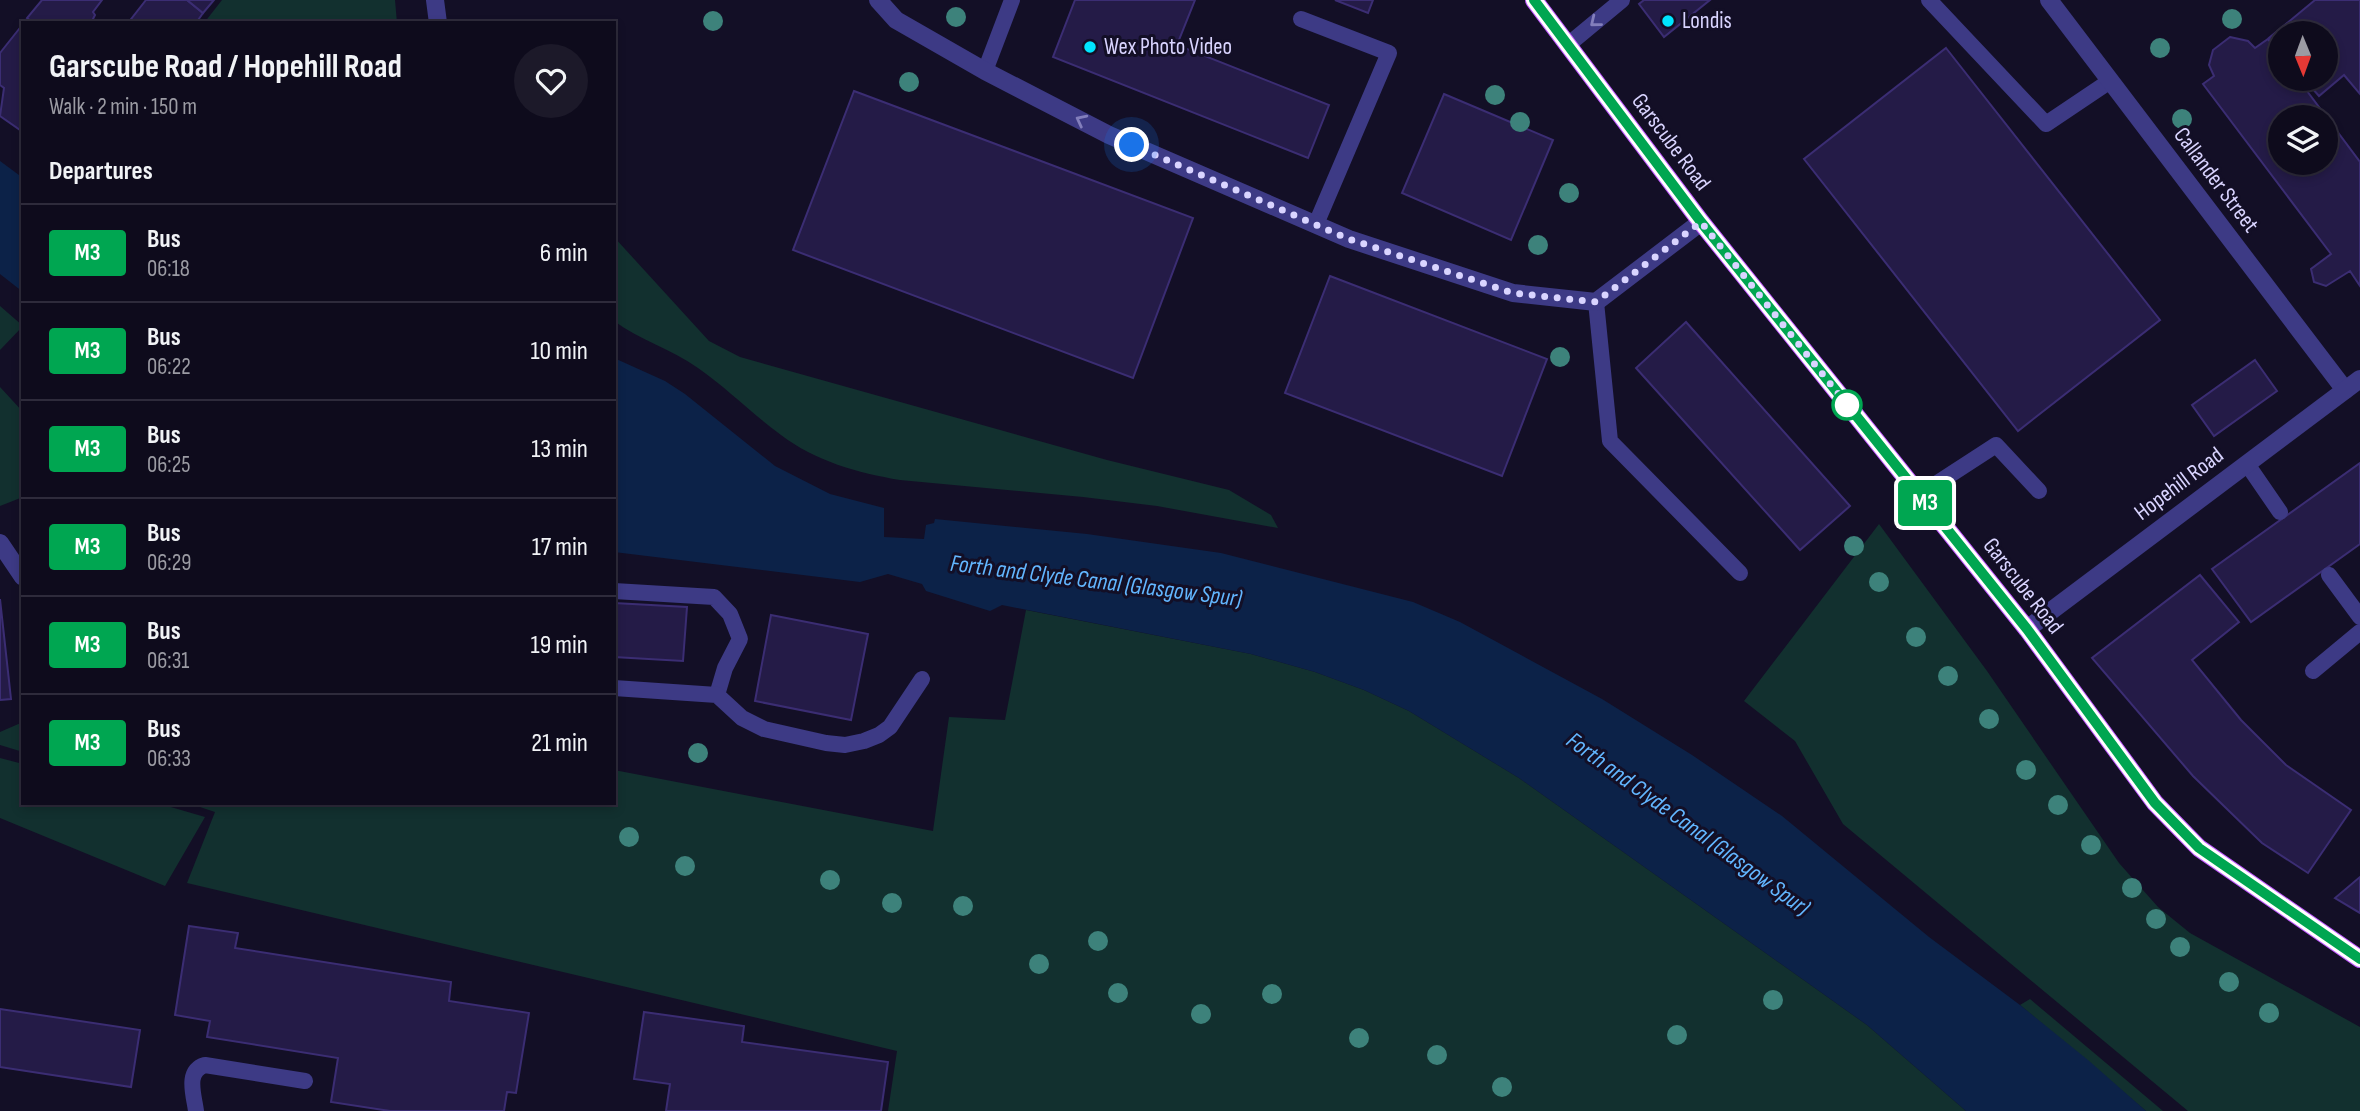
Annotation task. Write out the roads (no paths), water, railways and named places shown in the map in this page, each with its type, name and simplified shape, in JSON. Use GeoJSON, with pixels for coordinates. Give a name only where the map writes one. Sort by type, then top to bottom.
{"type":"FeatureCollection","features":[{"type":"Feature","properties":{"kind":"main road","name":"Garscube Road"},"geometry":{"type":"LineString","coordinates":[[1534,0],[1701,222],[2027,629],[2155,803],[2199,848],[2360,959]]}},
{"type":"Feature","properties":{"kind":"street"},"geometry":{"type":"LineString","coordinates":[[435,0],[438,21]]}},
{"type":"Feature","properties":{"kind":"street"},"geometry":{"type":"LineString","coordinates":[[878,0],[897,20],[985,71],[1109,135],[1349,239],[1513,293],[1596,302],[1701,222]]}},
{"type":"Feature","properties":{"kind":"street","name":"Callander Street"},"geometry":{"type":"LineString","coordinates":[[2049,0],[2345,390]]}},
{"type":"Feature","properties":{"kind":"street","name":"Hopehill Road"},"geometry":{"type":"LineString","coordinates":[[2027,629],[2360,379]]}},
{"type":"Feature","properties":{"kind":"street"},"geometry":{"type":"LineString","coordinates":[[0,542],[21,570]]}},
{"type":"Feature","properties":{"kind":"lane"},"geometry":{"type":"LineString","coordinates":[[985,71],[1012,0]]}},
{"type":"Feature","properties":{"kind":"lane"},"geometry":{"type":"LineString","coordinates":[[1569,44],[1622,0]]}},
{"type":"Feature","properties":{"kind":"lane"},"geometry":{"type":"LineString","coordinates":[[1929,0],[2046,124],[2110,81]]}},
{"type":"Feature","properties":{"kind":"lane"},"geometry":{"type":"LineString","coordinates":[[1301,19],[1389,53],[1316,225]]}},
{"type":"Feature","properties":{"kind":"lane"},"geometry":{"type":"LineString","coordinates":[[1596,302],[1610,441],[1740,573]]}},
{"type":"Feature","properties":{"kind":"lane"},"geometry":{"type":"LineString","coordinates":[[1919,495],[1996,445],[2039,491]]}},
{"type":"Feature","properties":{"kind":"lane"},"geometry":{"type":"LineString","coordinates":[[2247,464],[2280,512]]}},
{"type":"Feature","properties":{"kind":"lane"},"geometry":{"type":"LineString","coordinates":[[2329,575],[2360,617]]}},
{"type":"Feature","properties":{"kind":"lane"},"geometry":{"type":"LineString","coordinates":[[616,591],[713,597],[730,614],[740,639],[717,695]]}},
{"type":"Feature","properties":{"kind":"lane"},"geometry":{"type":"LineString","coordinates":[[2313,671],[2360,632]]}},
{"type":"Feature","properties":{"kind":"lane"},"geometry":{"type":"LineString","coordinates":[[616,688],[717,695],[742,718],[764,729],[845,745],[864,741],[890,727],[922,679]]}},
{"type":"Feature","properties":{"kind":"lane"},"geometry":{"type":"LineString","coordinates":[[196,1111],[193,1073],[198,1067],[205,1065],[305,1081]]}},
{"type":"Feature","properties":{"kind":"water"},"geometry":{"type":"Polygon","coordinates":[[[0,161],[21,177],[21,290],[0,274],[0,161]]]}},
{"type":"Feature","properties":{"kind":"water","name":"Forth and Clyde Canal (Glasgow Spur)"},"geometry":{"type":"Polygon","coordinates":[[[616,359],[665,381],[685,394],[775,466],[830,494],[884,508],[884,537],[924,539],[926,525],[934,523],[935,519],[1087,534],[1221,553],[1413,602],[1460,622],[1602,699],[1782,816],[1929,937],[2088,1060],[2146,1111],[1966,1111],[1867,1025],[1519,778],[1409,711],[1364,690],[1315,672],[1251,654],[1002,605],[990,611],[926,591],[922,584],[888,574],[860,582],[616,552],[616,359]]]}},
{"type":"Feature","properties":{"kind":"place","name":"Londis"},"geometry":{"type":"Point","coordinates":[1668,21]}},
{"type":"Feature","properties":{"kind":"place","name":"Wex Photo Video"},"geometry":{"type":"Point","coordinates":[1090,47]}}]}
